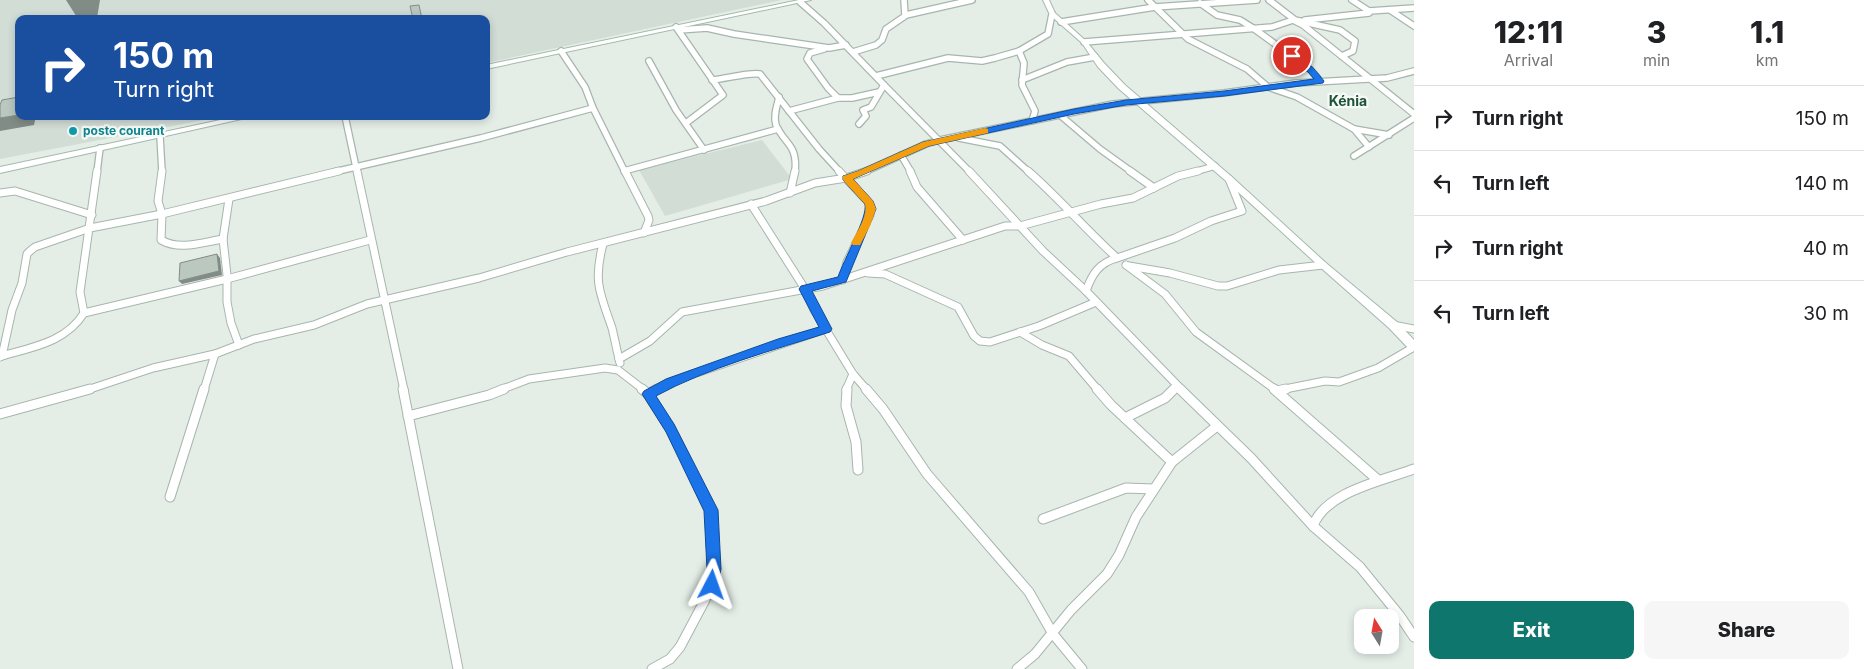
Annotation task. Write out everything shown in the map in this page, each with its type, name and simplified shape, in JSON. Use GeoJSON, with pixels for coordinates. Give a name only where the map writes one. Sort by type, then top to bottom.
{"type":"FeatureCollection","features":[{"type":"Feature","properties":{"kind":"street"},"geometry":{"type":"LineString","coordinates":[[904,0],[906,15]]}},
{"type":"Feature","properties":{"kind":"street"},"geometry":{"type":"LineString","coordinates":[[853,52],[876,45],[882,40],[886,29],[901,21],[906,15],[972,0]]}},
{"type":"Feature","properties":{"kind":"street"},"geometry":{"type":"LineString","coordinates":[[1046,0],[1052,14],[1084,42],[1122,86],[1230,179],[1323,265],[1393,325],[1414,347],[1378,368],[1338,382],[1325,381],[1277,391]]}},
{"type":"Feature","properties":{"kind":"street"},"geometry":{"type":"LineString","coordinates":[[1148,0],[1182,34],[1196,44],[1247,69],[1268,87],[1306,101],[1354,130],[1369,147]]}},
{"type":"Feature","properties":{"kind":"street"},"geometry":{"type":"LineString","coordinates":[[1061,22],[1198,2],[1257,0]]}},
{"type":"Feature","properties":{"kind":"street"},"geometry":{"type":"LineString","coordinates":[[1270,0],[1295,20],[1340,30],[1356,41],[1354,51],[1342,56]]}},
{"type":"Feature","properties":{"kind":"street"},"geometry":{"type":"LineString","coordinates":[[1352,0],[1369,11]]}},
{"type":"Feature","properties":{"kind":"street"},"geometry":{"type":"LineString","coordinates":[[490,66],[678,29],[804,1],[884,85],[940,140],[1057,265],[1086,291],[1177,386],[1252,458],[1313,526],[1360,567],[1400,616],[1414,637]]}},
{"type":"Feature","properties":{"kind":"street"},"geometry":{"type":"LineString","coordinates":[[1198,2],[1217,15],[1240,20],[1253,28],[1311,70],[1320,81]]}},
{"type":"Feature","properties":{"kind":"street"},"geometry":{"type":"LineString","coordinates":[[1300,21],[1360,14],[1369,11],[1414,8]]}},
{"type":"Feature","properties":{"kind":"street"},"geometry":{"type":"LineString","coordinates":[[1390,10],[1414,26]]}},
{"type":"Feature","properties":{"kind":"street"},"geometry":{"type":"LineString","coordinates":[[876,76],[934,60],[959,57],[982,61],[1019,51],[1048,34],[1052,14]]}},
{"type":"Feature","properties":{"kind":"street"},"geometry":{"type":"LineString","coordinates":[[1084,42],[1272,27],[1293,20],[1372,79],[1414,114]]}},
{"type":"Feature","properties":{"kind":"street"},"geometry":{"type":"LineString","coordinates":[[678,29],[707,28],[734,34],[829,48]]}},
{"type":"Feature","properties":{"kind":"street"},"geometry":{"type":"LineString","coordinates":[[678,29],[723,97],[686,123]]}},
{"type":"Feature","properties":{"kind":"street"},"geometry":{"type":"LineString","coordinates":[[838,98],[828,88],[807,59],[810,53],[846,45]]}},
{"type":"Feature","properties":{"kind":"street"},"geometry":{"type":"LineString","coordinates":[[561,51],[585,87],[593,108],[648,216],[649,220],[644,233]]}},
{"type":"Feature","properties":{"kind":"street"},"geometry":{"type":"LineString","coordinates":[[1019,51],[1023,57],[1025,68],[1022,80],[1035,111],[1032,121]]}},
{"type":"Feature","properties":{"kind":"street"},"geometry":{"type":"LineString","coordinates":[[1022,80],[1067,62],[1095,57]]}},
{"type":"Feature","properties":{"kind":"street"},"geometry":{"type":"LineString","coordinates":[[649,61],[676,110],[704,150]]}},
{"type":"Feature","properties":{"kind":"street"},"geometry":{"type":"LineString","coordinates":[[0,414],[80,393],[153,368],[215,354],[238,345],[314,324],[367,304],[443,288],[752,204],[816,183],[846,178],[940,140],[1113,104],[1320,81],[1372,79],[1414,71]]}},
{"type":"Feature","properties":{"kind":"street"},"geometry":{"type":"LineString","coordinates":[[712,80],[729,80],[754,73],[760,74],[835,168],[869,203],[871,209],[842,280]]}},
{"type":"Feature","properties":{"kind":"street"},"geometry":{"type":"LineString","coordinates":[[858,124],[866,116],[863,110],[871,107],[884,85]]}},
{"type":"Feature","properties":{"kind":"street"},"geometry":{"type":"LineString","coordinates":[[789,111],[838,98],[852,98],[879,92]]}},
{"type":"Feature","properties":{"kind":"street"},"geometry":{"type":"LineString","coordinates":[[779,98],[773,114],[774,122],[795,155],[796,162],[790,193]]}},
{"type":"Feature","properties":{"kind":"street"},"geometry":{"type":"LineString","coordinates":[[1,357],[12,310],[22,283],[27,254],[35,247],[90,228],[229,199],[259,189],[481,138],[593,108]]}},
{"type":"Feature","properties":{"kind":"street"},"geometry":{"type":"LineString","coordinates":[[1060,115],[1100,149],[1154,188]]}},
{"type":"Feature","properties":{"kind":"street"},"geometry":{"type":"LineString","coordinates":[[1354,156],[1414,118]]}},
{"type":"Feature","properties":{"kind":"street"},"geometry":{"type":"LineString","coordinates":[[0,170],[234,120]]}},
{"type":"Feature","properties":{"kind":"street"},"geometry":{"type":"LineString","coordinates":[[346,120],[408,416],[458,669]]}},
{"type":"Feature","properties":{"kind":"street"},"geometry":{"type":"LineString","coordinates":[[624,171],[778,129]]}},
{"type":"Feature","properties":{"kind":"street"},"geometry":{"type":"LineString","coordinates":[[1354,130],[1389,135]]}},
{"type":"Feature","properties":{"kind":"street"},"geometry":{"type":"LineString","coordinates":[[160,136],[162,168],[158,201],[162,214],[161,240],[178,246],[223,239]]}},
{"type":"Feature","properties":{"kind":"street"},"geometry":{"type":"LineString","coordinates":[[954,137],[1000,146],[1046,187],[1116,258],[1165,294],[1196,332],[1277,391],[1378,480]]}},
{"type":"Feature","properties":{"kind":"street"},"geometry":{"type":"LineString","coordinates":[[1,357],[65,335],[79,323],[84,313],[80,292],[100,148]]}},
{"type":"Feature","properties":{"kind":"street"},"geometry":{"type":"LineString","coordinates":[[901,155],[917,187],[963,240]]}},
{"type":"Feature","properties":{"kind":"street"},"geometry":{"type":"LineString","coordinates":[[619,359],[650,341],[682,312],[805,289],[842,280],[1005,226],[1020,226],[1101,204],[1133,198],[1178,176],[1215,166]]}},
{"type":"Feature","properties":{"kind":"street"},"geometry":{"type":"LineString","coordinates":[[816,183],[835,168]]}},
{"type":"Feature","properties":{"kind":"street"},"geometry":{"type":"LineString","coordinates":[[1086,291],[1094,272],[1100,264],[1242,211],[1230,179]]}},
{"type":"Feature","properties":{"kind":"street"},"geometry":{"type":"LineString","coordinates":[[0,193],[15,191],[92,215]]}},
{"type":"Feature","properties":{"kind":"street"},"geometry":{"type":"LineString","coordinates":[[229,199],[223,239],[227,278],[227,302],[238,345]]}},
{"type":"Feature","properties":{"kind":"street"},"geometry":{"type":"LineString","coordinates":[[752,204],[805,289],[853,374],[883,409],[927,474],[1029,592],[1053,634],[1082,669]]}},
{"type":"Feature","properties":{"kind":"street"},"geometry":{"type":"LineString","coordinates":[[84,313],[370,240]]}},
{"type":"Feature","properties":{"kind":"street"},"geometry":{"type":"LineString","coordinates":[[603,244],[597,266],[598,292],[612,330],[622,372]]}},
{"type":"Feature","properties":{"kind":"street"},"geometry":{"type":"LineString","coordinates":[[1126,265],[1170,273],[1218,286],[1233,284],[1279,270],[1323,265]]}},
{"type":"Feature","properties":{"kind":"street"},"geometry":{"type":"LineString","coordinates":[[866,272],[885,274],[958,307],[970,332],[980,341],[990,342],[1020,332],[1096,302]]}},
{"type":"Feature","properties":{"kind":"street"},"geometry":{"type":"LineString","coordinates":[[1393,325],[1414,329]]}},
{"type":"Feature","properties":{"kind":"street"},"geometry":{"type":"LineString","coordinates":[[648,394],[678,379],[826,329]]}},
{"type":"Feature","properties":{"kind":"street"},"geometry":{"type":"LineString","coordinates":[[1020,332],[1042,345],[1069,356],[1111,405],[1151,445],[1172,462]]}},
{"type":"Feature","properties":{"kind":"street"},"geometry":{"type":"LineString","coordinates":[[170,497],[215,354]]}},
{"type":"Feature","properties":{"kind":"street"},"geometry":{"type":"LineString","coordinates":[[408,416],[489,395],[529,379],[605,368],[613,368],[622,372],[648,394],[670,428],[711,510],[714,569],[714,578],[710,592],[675,653],[652,669]]}},
{"type":"Feature","properties":{"kind":"street"},"geometry":{"type":"LineString","coordinates":[[853,374],[847,385],[844,399],[846,413],[856,442],[858,470]]}},
{"type":"Feature","properties":{"kind":"street"},"geometry":{"type":"LineString","coordinates":[[1126,418],[1165,398],[1177,386]]}},
{"type":"Feature","properties":{"kind":"street"},"geometry":{"type":"LineString","coordinates":[[1017,669],[1035,654],[1071,610],[1107,574],[1119,555],[1136,517],[1172,462],[1217,426]]}},
{"type":"Feature","properties":{"kind":"street"},"geometry":{"type":"LineString","coordinates":[[1313,526],[1316,515],[1326,504],[1337,497],[1378,480],[1414,469]]}},
{"type":"Feature","properties":{"kind":"street"},"geometry":{"type":"LineString","coordinates":[[1043,519],[1126,488],[1153,489]]}},
{"type":"Feature","properties":{"kind":"shaded area"},"geometry":{"type":"Polygon","coordinates":[[[0,0],[782,0],[490,62],[490,15],[15,15],[15,120],[204,120],[0,159],[0,0]]]}},
{"type":"Feature","properties":{"kind":"shaded area"},"geometry":{"type":"Polygon","coordinates":[[[762,140],[792,179],[665,216],[639,170],[762,140]]]}},
{"type":"Feature","properties":{"kind":"building"},"geometry":{"type":"Polygon","coordinates":[[[419,5],[421,15],[412,15],[410,6],[419,5]]]}},
{"type":"Feature","properties":{"kind":"building"},"geometry":{"type":"Polygon","coordinates":[[[15,98],[15,116],[0,118],[2,100],[15,98]]]}},
{"type":"Feature","properties":{"kind":"building"},"geometry":{"type":"Polygon","coordinates":[[[217,254],[219,271],[179,281],[180,263],[217,254]]]}},
{"type":"Feature","properties":{"kind":"slow traffic"},"geometry":{"type":"LineString","coordinates":[[856,243],[870,215],[871,209],[869,203],[858,189],[846,178],[926,144],[985,131]]}},
{"type":"Feature","properties":{"kind":"place","name":"poste courant"},"geometry":{"type":"Point","coordinates":[73,131]}},
{"type":"Feature","properties":{"kind":"district","name":"Kénia"},"geometry":{"type":"Point","coordinates":[1348,101]}},
{"type":"Feature","properties":{"kind":"route"},"geometry":{"type":"LineString","coordinates":[[712,585],[714,569],[711,510],[670,428],[648,394],[670,382],[826,329],[814,310],[805,289],[832,284],[842,280],[871,209],[869,203],[858,189],[846,178],[926,144],[1074,111],[1126,102],[1224,93],[1320,81],[1311,70],[1292,56]]}}]}
